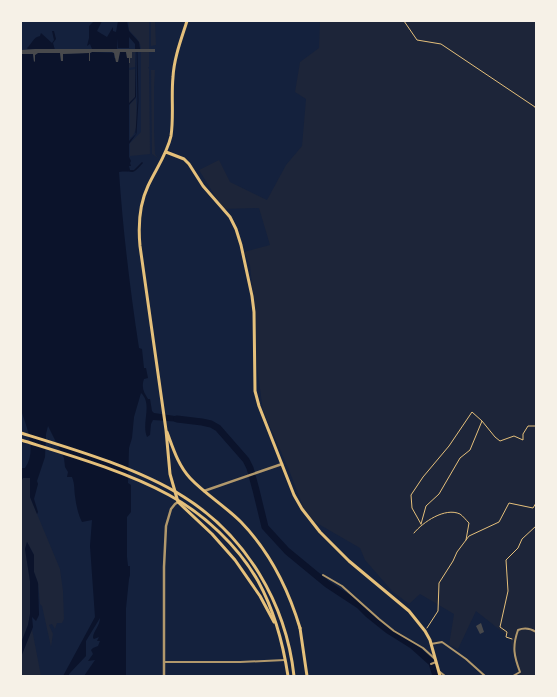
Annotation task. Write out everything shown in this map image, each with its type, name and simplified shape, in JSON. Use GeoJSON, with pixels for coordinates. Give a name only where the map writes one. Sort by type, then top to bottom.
{"type":"FeatureCollection","features":[{"type":"Feature","properties":{"kind":"main road"},"geometry":{"type":"LineString","coordinates":[[187,21],[174,64],[172,79],[173,116],[171,136],[166,152],[142,202],[138,229],[164,411],[170,474],[178,502],[212,534],[236,560],[260,596],[277,627]]}},
{"type":"Feature","properties":{"kind":"main road"},"geometry":{"type":"LineString","coordinates":[[166,152],[184,159],[189,164],[203,186],[230,217],[236,229],[241,245],[254,312],[255,391],[259,406],[294,495],[302,509],[320,532],[349,561],[409,611],[425,631],[431,644],[440,676]]}},
{"type":"Feature","properties":{"kind":"main road"},"geometry":{"type":"LineString","coordinates":[[166,430],[176,456],[189,477],[241,522],[273,564],[287,590],[300,628],[308,676]]}},
{"type":"Feature","properties":{"kind":"main road"},"geometry":{"type":"LineString","coordinates":[[21,433],[121,467],[156,482],[184,497],[218,524],[231,536],[245,553],[272,597],[282,620],[288,640],[294,676]]}},
{"type":"Feature","properties":{"kind":"main road"},"geometry":{"type":"LineString","coordinates":[[21,440],[87,462],[156,488],[180,501],[216,530],[241,558],[258,581],[277,627],[286,660],[288,676]]}},
{"type":"Feature","properties":{"kind":"street"},"geometry":{"type":"LineString","coordinates":[[204,491],[282,464]]}},
{"type":"Feature","properties":{"kind":"street"},"geometry":{"type":"LineString","coordinates":[[164,676],[166,526],[171,509],[178,502]]}},
{"type":"Feature","properties":{"kind":"street"},"geometry":{"type":"LineString","coordinates":[[323,575],[342,586],[378,619],[394,631],[423,648],[436,660],[431,664]]}},
{"type":"Feature","properties":{"kind":"street"},"geometry":{"type":"LineString","coordinates":[[513,676],[520,672],[514,655],[514,639],[518,630],[524,627],[532,629],[536,632]]}},
{"type":"Feature","properties":{"kind":"street"},"geometry":{"type":"LineString","coordinates":[[431,644],[442,642],[466,659],[485,676]]}},
{"type":"Feature","properties":{"kind":"street"},"geometry":{"type":"LineString","coordinates":[[164,662],[286,660]]}},
{"type":"Feature","properties":{"kind":"street"},"geometry":{"type":"LineString","coordinates":[[439,671],[445,676]]}},
{"type":"Feature","properties":{"kind":"path"},"geometry":{"type":"LineString","coordinates":[[404,21],[417,40],[441,44],[536,109]]}},
{"type":"Feature","properties":{"kind":"path"},"geometry":{"type":"LineString","coordinates":[[421,524],[412,508],[411,495],[422,477],[449,446],[472,412],[500,441],[514,436],[523,440],[523,434],[528,426],[536,426]]}},
{"type":"Feature","properties":{"kind":"path"},"geometry":{"type":"LineString","coordinates":[[414,533],[421,524],[426,506],[439,494],[460,458],[470,450],[482,421]]}},
{"type":"Feature","properties":{"kind":"path"},"geometry":{"type":"LineString","coordinates":[[425,631],[438,610],[439,583],[453,562],[457,552],[469,536],[499,522],[509,503],[533,508],[536,503]]}},
{"type":"Feature","properties":{"kind":"path"},"geometry":{"type":"LineString","coordinates":[[421,524],[438,515],[449,513],[459,514],[469,523],[466,542]]}},
{"type":"Feature","properties":{"kind":"path"},"geometry":{"type":"LineString","coordinates":[[514,639],[506,637],[508,632],[500,627],[508,591],[506,560],[518,548],[522,539],[536,526]]}},
{"type":"Feature","properties":{"kind":"shaded area"},"geometry":{"type":"Polygon","coordinates":[[[94,21],[102,21],[97,31],[107,37],[113,27],[113,31],[116,32],[118,21],[127,21],[129,31],[139,42],[140,49],[135,49],[135,44],[129,37],[129,48],[118,48],[118,38],[117,49],[92,49],[90,44],[87,46],[89,26],[94,21]]]}},
{"type":"Feature","properties":{"kind":"shaded area"},"geometry":{"type":"Polygon","coordinates":[[[129,21],[149,21],[149,49],[141,49],[139,41],[129,30],[129,21]]]}},
{"type":"Feature","properties":{"kind":"shaded area"},"geometry":{"type":"Polygon","coordinates":[[[151,21],[155,21],[156,45],[151,46],[151,21]]]}},
{"type":"Feature","properties":{"kind":"shaded area"},"geometry":{"type":"Polygon","coordinates":[[[320,21],[536,21],[536,676],[519,676],[510,638],[476,611],[458,649],[449,645],[454,614],[420,594],[409,604],[392,591],[365,560],[360,548],[315,522],[304,509],[289,470],[263,411],[255,352],[255,315],[250,265],[244,252],[270,245],[259,208],[223,209],[199,170],[219,160],[230,182],[267,200],[286,165],[302,146],[306,99],[295,92],[300,62],[319,48],[320,21]]]}},
{"type":"Feature","properties":{"kind":"shaded area"},"geometry":{"type":"Polygon","coordinates":[[[52,31],[54,31],[56,39],[53,43],[55,50],[27,48],[34,39],[40,36],[41,33],[52,43],[54,40],[52,31]]]}},
{"type":"Feature","properties":{"kind":"shaded area"},"geometry":{"type":"Polygon","coordinates":[[[120,52],[126,52],[127,58],[129,58],[129,103],[135,97],[136,52],[136,97],[129,105],[129,141],[137,133],[129,144],[129,157],[131,161],[131,166],[129,166],[130,170],[134,170],[142,162],[143,163],[132,172],[119,172],[130,282],[139,348],[142,349],[144,368],[146,368],[148,378],[144,379],[143,387],[148,399],[150,399],[152,411],[154,413],[182,417],[186,419],[186,421],[182,422],[153,420],[150,435],[147,437],[145,426],[147,408],[144,397],[141,393],[134,417],[132,438],[129,448],[128,483],[131,485],[131,512],[127,517],[127,557],[128,566],[130,566],[130,575],[126,608],[126,676],[84,676],[95,660],[88,661],[93,654],[91,650],[98,646],[100,641],[97,641],[99,637],[93,638],[100,618],[86,641],[86,656],[68,676],[63,676],[95,617],[90,546],[92,520],[82,522],[79,516],[72,477],[67,477],[68,472],[65,467],[64,458],[48,426],[46,434],[45,457],[37,481],[38,484],[34,499],[38,512],[37,514],[30,497],[30,478],[23,478],[21,481],[21,468],[25,468],[29,461],[31,447],[21,410],[21,54],[33,54],[34,62],[35,55],[38,53],[60,53],[61,61],[63,61],[63,54],[89,53],[90,61],[90,53],[114,53],[114,58],[116,58],[118,62],[120,52]]]}},
{"type":"Feature","properties":{"kind":"shaded area"},"geometry":{"type":"Polygon","coordinates":[[[132,52],[135,52],[135,67],[129,68],[130,58],[132,58],[132,52]]]}},
{"type":"Feature","properties":{"kind":"shaded area"},"geometry":{"type":"Polygon","coordinates":[[[141,52],[149,52],[150,154],[130,156],[130,143],[141,132],[141,52]]]}},
{"type":"Feature","properties":{"kind":"shaded area"},"geometry":{"type":"Polygon","coordinates":[[[135,69],[135,97],[129,104],[129,70],[135,69]]]}},
{"type":"Feature","properties":{"kind":"shaded area"},"geometry":{"type":"Polygon","coordinates":[[[151,70],[155,70],[154,130],[155,154],[158,158],[152,154],[151,70]]]}},
{"type":"Feature","properties":{"kind":"shaded area"},"geometry":{"type":"Polygon","coordinates":[[[136,98],[136,126],[133,135],[130,138],[130,104],[136,98]]]}},
{"type":"Feature","properties":{"kind":"shaded area"},"geometry":{"type":"Polygon","coordinates":[[[23,478],[30,478],[30,497],[60,569],[63,591],[64,619],[62,623],[57,623],[55,629],[52,624],[49,625],[53,634],[51,647],[42,606],[40,604],[38,583],[34,572],[34,555],[27,542],[25,549],[30,581],[30,615],[21,643],[21,481],[23,478]]]}},
{"type":"Feature","properties":{"kind":"shaded area"},"geometry":{"type":"Polygon","coordinates":[[[27,542],[34,555],[34,572],[38,583],[39,615],[36,621],[32,617],[33,627],[21,657],[21,643],[28,625],[30,614],[30,581],[25,549],[27,542]]]}},
{"type":"Feature","properties":{"kind":"shaded area"},"geometry":{"type":"Polygon","coordinates":[[[32,629],[41,676],[21,676],[21,657],[32,629]]]}},
{"type":"Feature","properties":{"kind":"building"},"geometry":{"type":"Polygon","coordinates":[[[155,49],[155,52],[132,52],[130,63],[126,52],[120,52],[118,62],[116,62],[114,53],[112,52],[92,52],[90,53],[90,61],[89,53],[63,54],[63,61],[61,61],[60,53],[38,53],[35,55],[34,62],[33,54],[21,54],[21,50],[155,49]]]}},
{"type":"Feature","properties":{"kind":"building"},"geometry":{"type":"Polygon","coordinates":[[[481,623],[484,632],[480,634],[476,626],[481,623]]]}},
{"type":"Feature","properties":{"kind":"waterway"},"geometry":{"type":"LineString","coordinates":[[136,133],[138,101],[137,51]]}},
{"type":"Feature","properties":{"kind":"waterway"},"geometry":{"type":"LineString","coordinates":[[177,419],[202,422],[211,424],[218,428],[246,460],[250,468],[265,527],[287,551],[327,584],[359,605],[388,630],[412,645],[432,663],[436,676]]}}]}
